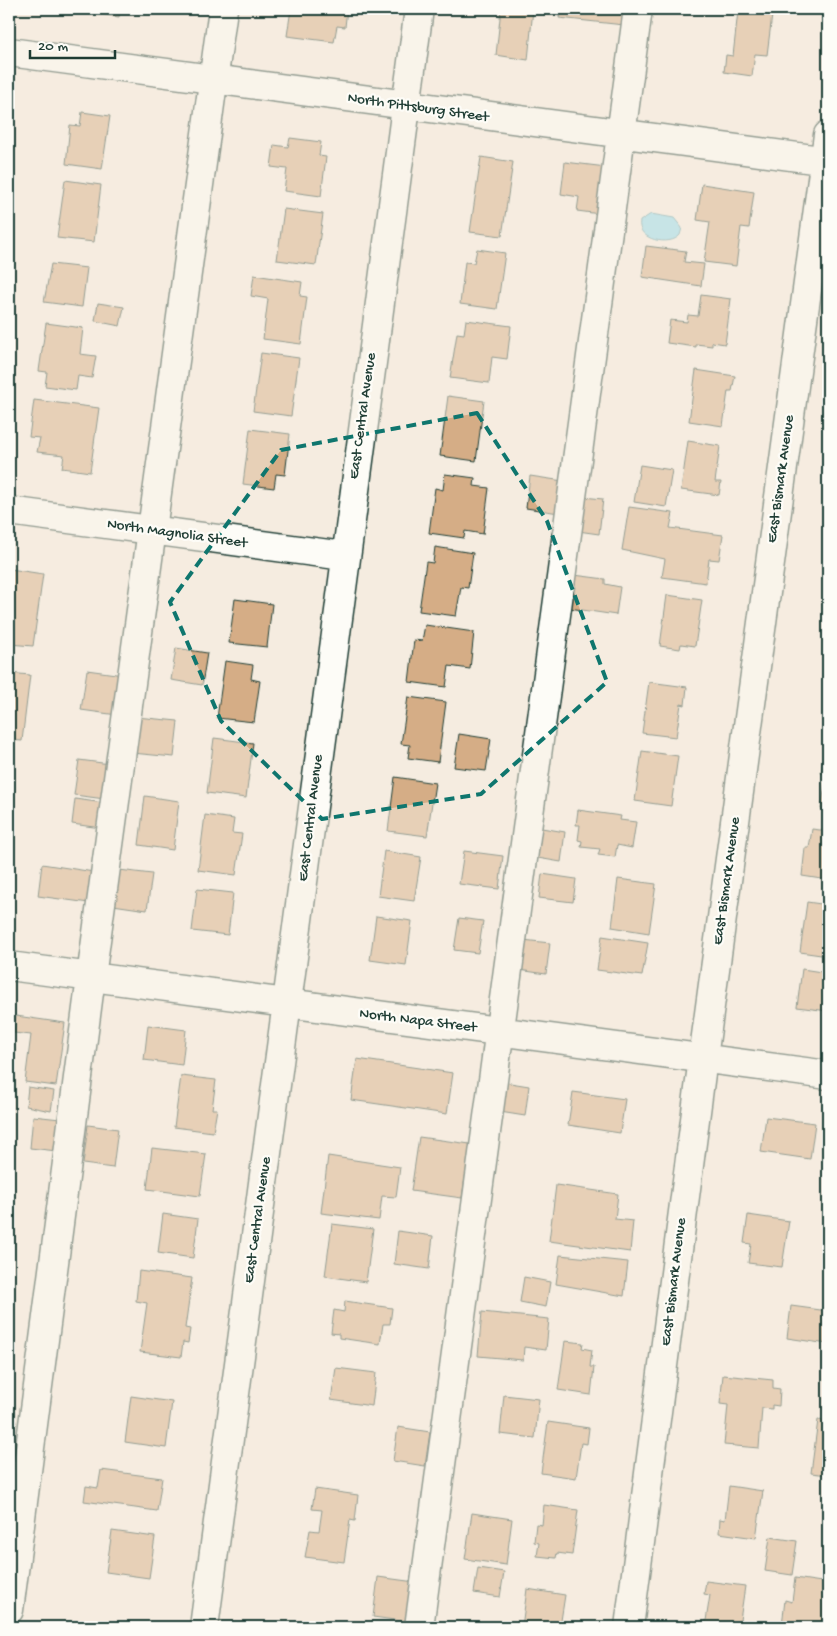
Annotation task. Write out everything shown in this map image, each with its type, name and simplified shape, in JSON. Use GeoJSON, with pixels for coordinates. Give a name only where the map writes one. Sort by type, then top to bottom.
{"type":"FeatureCollection","features":[{"type":"Feature","properties":{"kind":"street"},"geometry":{"type":"LineString","coordinates":[[9,1610],[91,977],[223,9]]}},
{"type":"Feature","properties":{"kind":"street","name":"East Central Avenue"},"geometry":{"type":"LineString","coordinates":[[204,1627],[287,1004],[344,556],[419,9]]}},
{"type":"Feature","properties":{"kind":"street"},"geometry":{"type":"LineString","coordinates":[[419,1627],[638,9]]}},
{"type":"Feature","properties":{"kind":"street","name":"North Pittsburg Street"},"geometry":{"type":"LineString","coordinates":[[9,52],[620,134],[827,152]]}},
{"type":"Feature","properties":{"kind":"street","name":"East Bismark Avenue"},"geometry":{"type":"LineString","coordinates":[[629,1627],[703,1058],[827,152]]}},
{"type":"Feature","properties":{"kind":"street","name":"North Magnolia Street"},"geometry":{"type":"LineString","coordinates":[[9,511],[344,556]]}},
{"type":"Feature","properties":{"kind":"street","name":"North Napa Street"},"geometry":{"type":"LineString","coordinates":[[9,966],[828,1075]]}},
{"type":"Feature","properties":{"kind":"highlighted area"},"geometry":{"type":"Polygon","coordinates":[[[477,413],[547,521],[607,682],[481,794],[322,819],[221,721],[170,602],[281,450],[477,413]]]}},
{"type":"Feature","properties":{"kind":"water"},"geometry":{"type":"Polygon","coordinates":[[[651,214],[674,218],[682,228],[680,235],[669,241],[655,240],[648,237],[640,228],[640,221],[651,214]]]}},
{"type":"Feature","properties":{"kind":"building"},"geometry":{"type":"Polygon","coordinates":[[[80,9],[120,9],[119,17],[80,11],[80,9]]]}},
{"type":"Feature","properties":{"kind":"building"},"geometry":{"type":"Polygon","coordinates":[[[291,9],[347,9],[345,27],[337,26],[334,42],[287,36],[291,9]]]}},
{"type":"Feature","properties":{"kind":"building"},"geometry":{"type":"Polygon","coordinates":[[[501,9],[533,9],[528,60],[496,55],[501,9]]]}},
{"type":"Feature","properties":{"kind":"building"},"geometry":{"type":"Polygon","coordinates":[[[560,9],[626,9],[624,25],[559,18],[560,9]]]}},
{"type":"Feature","properties":{"kind":"building"},"geometry":{"type":"Polygon","coordinates":[[[738,11],[772,15],[767,55],[755,54],[752,76],[724,72],[726,55],[733,56],[738,11]]]}},
{"type":"Feature","properties":{"kind":"building"},"geometry":{"type":"Polygon","coordinates":[[[82,112],[110,116],[102,169],[66,164],[70,125],[80,126],[82,112]]]}},
{"type":"Feature","properties":{"kind":"building"},"geometry":{"type":"Polygon","coordinates":[[[290,138],[321,142],[319,156],[326,157],[321,196],[284,191],[287,169],[271,167],[274,145],[288,147],[290,138]]]}},
{"type":"Feature","properties":{"kind":"building"},"geometry":{"type":"Polygon","coordinates":[[[481,157],[513,162],[502,236],[470,232],[481,157]]]}},
{"type":"Feature","properties":{"kind":"building"},"geometry":{"type":"Polygon","coordinates":[[[565,162],[606,167],[600,214],[577,211],[579,197],[561,194],[565,162]]]}},
{"type":"Feature","properties":{"kind":"building"},"geometry":{"type":"Polygon","coordinates":[[[65,180],[101,185],[94,242],[57,238],[65,180]]]}},
{"type":"Feature","properties":{"kind":"building"},"geometry":{"type":"Polygon","coordinates":[[[702,184],[754,192],[749,228],[741,227],[736,266],[704,262],[710,222],[697,220],[702,184]]]}},
{"type":"Feature","properties":{"kind":"building"},"geometry":{"type":"Polygon","coordinates":[[[284,209],[323,214],[316,265],[277,260],[284,209]]]}},
{"type":"Feature","properties":{"kind":"building"},"geometry":{"type":"Polygon","coordinates":[[[646,246],[686,251],[684,262],[704,264],[701,286],[642,277],[646,246]]]}},
{"type":"Feature","properties":{"kind":"building"},"geometry":{"type":"Polygon","coordinates":[[[477,249],[505,253],[497,309],[460,304],[465,262],[474,263],[477,249]]]}},
{"type":"Feature","properties":{"kind":"building"},"geometry":{"type":"Polygon","coordinates":[[[51,264],[87,268],[82,307],[44,302],[51,264]]]}},
{"type":"Feature","properties":{"kind":"building"},"geometry":{"type":"Polygon","coordinates":[[[254,275],[302,282],[300,296],[307,297],[301,344],[263,339],[268,299],[251,296],[254,275]]]}},
{"type":"Feature","properties":{"kind":"building"},"geometry":{"type":"Polygon","coordinates":[[[701,295],[731,299],[725,344],[712,342],[712,346],[696,344],[696,347],[667,343],[670,320],[687,322],[688,315],[698,316],[701,295]]]}},
{"type":"Feature","properties":{"kind":"building"},"geometry":{"type":"Polygon","coordinates":[[[98,303],[124,307],[120,326],[95,321],[98,303]]]}},
{"type":"Feature","properties":{"kind":"building"},"geometry":{"type":"Polygon","coordinates":[[[466,320],[511,326],[507,359],[492,357],[489,383],[450,378],[457,333],[464,334],[466,320]]]}},
{"type":"Feature","properties":{"kind":"building"},"geometry":{"type":"Polygon","coordinates":[[[46,323],[83,328],[80,354],[96,356],[92,378],[78,376],[76,390],[45,386],[47,372],[39,371],[46,323]]]}},
{"type":"Feature","properties":{"kind":"building"},"geometry":{"type":"Polygon","coordinates":[[[261,353],[299,358],[291,416],[253,411],[261,353]]]}},
{"type":"Feature","properties":{"kind":"building"},"geometry":{"type":"Polygon","coordinates":[[[696,370],[735,376],[732,391],[728,391],[723,426],[689,421],[696,370]]]}},
{"type":"Feature","properties":{"kind":"building"},"geometry":{"type":"Polygon","coordinates":[[[448,396],[484,401],[476,461],[440,456],[448,396]]]}},
{"type":"Feature","properties":{"kind":"building"},"geometry":{"type":"Polygon","coordinates":[[[34,400],[99,408],[90,472],[62,468],[64,455],[37,452],[40,438],[29,437],[34,400]]]}},
{"type":"Feature","properties":{"kind":"building"},"geometry":{"type":"Polygon","coordinates":[[[250,429],[290,434],[285,475],[276,474],[274,488],[243,484],[250,429]]]}},
{"type":"Feature","properties":{"kind":"building"},"geometry":{"type":"Polygon","coordinates":[[[688,441],[720,446],[715,482],[721,482],[719,495],[681,490],[688,441]]]}},
{"type":"Feature","properties":{"kind":"building"},"geometry":{"type":"Polygon","coordinates":[[[640,465],[672,470],[666,507],[634,502],[640,465]]]}},
{"type":"Feature","properties":{"kind":"building"},"geometry":{"type":"Polygon","coordinates":[[[445,474],[475,478],[474,486],[489,488],[483,534],[465,531],[464,538],[429,533],[435,488],[443,490],[445,474]]]}},
{"type":"Feature","properties":{"kind":"building"},"geometry":{"type":"Polygon","coordinates":[[[530,476],[563,481],[559,513],[526,508],[530,476]]]}},
{"type":"Feature","properties":{"kind":"building"},"geometry":{"type":"Polygon","coordinates":[[[583,497],[603,499],[599,534],[578,531],[583,497]]]}},
{"type":"Feature","properties":{"kind":"building"},"geometry":{"type":"Polygon","coordinates":[[[629,507],[673,513],[670,528],[723,535],[719,560],[709,559],[706,583],[662,577],[665,559],[622,550],[629,507]]]}},
{"type":"Feature","properties":{"kind":"building"},"geometry":{"type":"Polygon","coordinates":[[[435,547],[473,553],[468,588],[461,587],[456,616],[419,611],[426,562],[433,563],[435,547]]]}},
{"type":"Feature","properties":{"kind":"building"},"geometry":{"type":"Polygon","coordinates":[[[10,569],[43,574],[33,646],[9,644],[10,569]]]}},
{"type":"Feature","properties":{"kind":"building"},"geometry":{"type":"Polygon","coordinates":[[[574,575],[605,579],[605,584],[620,587],[616,615],[569,608],[574,575]]]}},
{"type":"Feature","properties":{"kind":"building"},"geometry":{"type":"Polygon","coordinates":[[[667,595],[702,600],[695,646],[681,644],[680,649],[660,646],[667,595]]]}},
{"type":"Feature","properties":{"kind":"building"},"geometry":{"type":"Polygon","coordinates":[[[235,599],[272,604],[267,647],[229,643],[235,599]]]}},
{"type":"Feature","properties":{"kind":"building"},"geometry":{"type":"Polygon","coordinates":[[[425,625],[474,632],[470,669],[449,666],[446,687],[409,682],[414,640],[422,641],[425,625]]]}},
{"type":"Feature","properties":{"kind":"building"},"geometry":{"type":"Polygon","coordinates":[[[176,648],[207,653],[202,685],[171,680],[176,648]]]}},
{"type":"Feature","properties":{"kind":"building"},"geometry":{"type":"Polygon","coordinates":[[[225,661],[253,665],[251,679],[260,681],[254,722],[217,718],[225,661]]]}},
{"type":"Feature","properties":{"kind":"building"},"geometry":{"type":"Polygon","coordinates":[[[87,670],[123,675],[117,715],[81,710],[87,670]]]}},
{"type":"Feature","properties":{"kind":"building"},"geometry":{"type":"Polygon","coordinates":[[[9,673],[30,675],[22,741],[9,740],[9,673]]]}},
{"type":"Feature","properties":{"kind":"building"},"geometry":{"type":"Polygon","coordinates":[[[649,682],[687,687],[685,705],[681,704],[676,737],[642,733],[649,682]]]}},
{"type":"Feature","properties":{"kind":"building"},"geometry":{"type":"Polygon","coordinates":[[[408,697],[446,702],[438,762],[408,758],[410,745],[401,744],[408,697]]]}},
{"type":"Feature","properties":{"kind":"building"},"geometry":{"type":"Polygon","coordinates":[[[136,717],[178,721],[174,757],[132,753],[136,717]]]}},
{"type":"Feature","properties":{"kind":"building"},"geometry":{"type":"Polygon","coordinates":[[[459,734],[491,739],[486,771],[454,767],[459,734]]]}},
{"type":"Feature","properties":{"kind":"building"},"geometry":{"type":"Polygon","coordinates":[[[214,738],[253,743],[246,798],[207,793],[214,738]]]}},
{"type":"Feature","properties":{"kind":"building"},"geometry":{"type":"Polygon","coordinates":[[[642,751],[678,756],[671,806],[635,801],[642,751]]]}},
{"type":"Feature","properties":{"kind":"building"},"geometry":{"type":"Polygon","coordinates":[[[823,759],[828,760],[828,810],[821,809],[827,774],[821,773],[823,759]]]}},
{"type":"Feature","properties":{"kind":"building"},"geometry":{"type":"Polygon","coordinates":[[[79,760],[110,764],[105,799],[74,795],[79,760]]]}},
{"type":"Feature","properties":{"kind":"building"},"geometry":{"type":"Polygon","coordinates":[[[395,777],[435,783],[427,836],[388,831],[395,777]]]}},
{"type":"Feature","properties":{"kind":"building"},"geometry":{"type":"Polygon","coordinates":[[[145,796],[179,801],[173,850],[139,845],[145,796]]]}},
{"type":"Feature","properties":{"kind":"building"},"geometry":{"type":"Polygon","coordinates":[[[75,799],[104,803],[101,828],[72,824],[75,799]]]}},
{"type":"Feature","properties":{"kind":"building"},"geometry":{"type":"Polygon","coordinates":[[[578,810],[621,816],[620,820],[636,822],[632,848],[617,845],[615,857],[598,855],[600,849],[581,847],[582,841],[578,840],[580,825],[576,825],[578,810]]]}},
{"type":"Feature","properties":{"kind":"building"},"geometry":{"type":"Polygon","coordinates":[[[205,815],[234,819],[232,833],[242,834],[236,875],[198,870],[205,815]]]}},
{"type":"Feature","properties":{"kind":"building"},"geometry":{"type":"Polygon","coordinates":[[[536,827],[565,832],[561,862],[532,857],[536,827]]]}},
{"type":"Feature","properties":{"kind":"building"},"geometry":{"type":"Polygon","coordinates":[[[812,829],[828,831],[828,880],[802,876],[805,848],[809,848],[812,829]]]}},
{"type":"Feature","properties":{"kind":"building"},"geometry":{"type":"Polygon","coordinates":[[[384,851],[421,857],[414,901],[378,896],[384,851]]]}},
{"type":"Feature","properties":{"kind":"building"},"geometry":{"type":"Polygon","coordinates":[[[464,851],[503,856],[499,889],[459,884],[464,851]]]}},
{"type":"Feature","properties":{"kind":"building"},"geometry":{"type":"Polygon","coordinates":[[[42,864],[94,872],[89,903],[38,896],[42,864]]]}},
{"type":"Feature","properties":{"kind":"building"},"geometry":{"type":"Polygon","coordinates":[[[119,870],[152,874],[147,910],[113,905],[119,870]]]}},
{"type":"Feature","properties":{"kind":"building"},"geometry":{"type":"Polygon","coordinates":[[[542,874],[576,879],[573,902],[539,898],[542,874]]]}},
{"type":"Feature","properties":{"kind":"building"},"geometry":{"type":"Polygon","coordinates":[[[9,875],[13,876],[9,907],[9,875]]]}},
{"type":"Feature","properties":{"kind":"building"},"geometry":{"type":"Polygon","coordinates":[[[618,879],[656,884],[649,933],[612,927],[618,879]]]}},
{"type":"Feature","properties":{"kind":"building"},"geometry":{"type":"Polygon","coordinates":[[[197,889],[233,893],[228,935],[192,931],[197,889]]]}},
{"type":"Feature","properties":{"kind":"building"},"geometry":{"type":"Polygon","coordinates":[[[807,902],[828,905],[828,956],[800,952],[807,902]]]}},
{"type":"Feature","properties":{"kind":"building"},"geometry":{"type":"Polygon","coordinates":[[[376,916],[412,921],[406,965],[370,960],[376,916]]]}},
{"type":"Feature","properties":{"kind":"building"},"geometry":{"type":"Polygon","coordinates":[[[459,918],[483,921],[478,953],[454,950],[459,918]]]}},
{"type":"Feature","properties":{"kind":"building"},"geometry":{"type":"Polygon","coordinates":[[[602,936],[648,943],[642,976],[597,970],[602,936]]]}},
{"type":"Feature","properties":{"kind":"building"},"geometry":{"type":"Polygon","coordinates":[[[523,940],[550,943],[546,974],[519,970],[523,940]]]}},
{"type":"Feature","properties":{"kind":"building"},"geometry":{"type":"Polygon","coordinates":[[[802,969],[828,973],[828,1011],[797,1007],[802,969]]]}},
{"type":"Feature","properties":{"kind":"building"},"geometry":{"type":"Polygon","coordinates":[[[16,1016],[65,1023],[56,1086],[25,1082],[31,1035],[14,1033],[16,1016]]]}},
{"type":"Feature","properties":{"kind":"building"},"geometry":{"type":"Polygon","coordinates":[[[148,1025],[186,1030],[182,1065],[144,1060],[148,1025]]]}},
{"type":"Feature","properties":{"kind":"building"},"geometry":{"type":"Polygon","coordinates":[[[357,1059],[453,1073],[447,1114],[351,1100],[357,1059]]]}},
{"type":"Feature","properties":{"kind":"building"},"geometry":{"type":"Polygon","coordinates":[[[181,1076],[216,1080],[212,1109],[217,1109],[213,1132],[174,1127],[181,1076]]]}},
{"type":"Feature","properties":{"kind":"building"},"geometry":{"type":"Polygon","coordinates":[[[504,1082],[529,1086],[525,1116],[500,1112],[504,1082]]]}},
{"type":"Feature","properties":{"kind":"building"},"geometry":{"type":"Polygon","coordinates":[[[28,1087],[54,1091],[51,1111],[26,1106],[28,1087]]]}},
{"type":"Feature","properties":{"kind":"building"},"geometry":{"type":"Polygon","coordinates":[[[573,1092],[625,1099],[620,1133],[568,1125],[573,1092]]]}},
{"type":"Feature","properties":{"kind":"building"},"geometry":{"type":"Polygon","coordinates":[[[33,1116],[60,1119],[57,1151],[30,1148],[33,1116]]]}},
{"type":"Feature","properties":{"kind":"building"},"geometry":{"type":"Polygon","coordinates":[[[766,1117],[815,1123],[810,1159],[761,1152],[766,1117]]]}},
{"type":"Feature","properties":{"kind":"building"},"geometry":{"type":"Polygon","coordinates":[[[88,1125],[118,1129],[113,1168],[83,1164],[88,1125]]]}},
{"type":"Feature","properties":{"kind":"building"},"geometry":{"type":"Polygon","coordinates":[[[419,1137],[470,1144],[462,1198],[411,1191],[419,1137]]]}},
{"type":"Feature","properties":{"kind":"building"},"geometry":{"type":"Polygon","coordinates":[[[152,1148],[206,1154],[200,1196],[147,1189],[152,1148]]]}},
{"type":"Feature","properties":{"kind":"building"},"geometry":{"type":"Polygon","coordinates":[[[328,1156],[400,1167],[396,1197],[382,1196],[379,1220],[321,1213],[328,1156]]]}},
{"type":"Feature","properties":{"kind":"building"},"geometry":{"type":"Polygon","coordinates":[[[556,1185],[618,1194],[615,1219],[633,1221],[630,1252],[549,1241],[556,1185]]]}},
{"type":"Feature","properties":{"kind":"building"},"geometry":{"type":"Polygon","coordinates":[[[163,1214],[198,1219],[193,1258],[158,1253],[163,1214]]]}},
{"type":"Feature","properties":{"kind":"building"},"geometry":{"type":"Polygon","coordinates":[[[748,1215],[789,1221],[782,1267],[748,1263],[751,1244],[744,1243],[748,1215]]]}},
{"type":"Feature","properties":{"kind":"building"},"geometry":{"type":"Polygon","coordinates":[[[332,1224],[373,1229],[366,1282],[325,1276],[332,1224]]]}},
{"type":"Feature","properties":{"kind":"building"},"geometry":{"type":"Polygon","coordinates":[[[398,1231],[433,1236],[429,1269],[394,1264],[398,1231]]]}},
{"type":"Feature","properties":{"kind":"building"},"geometry":{"type":"Polygon","coordinates":[[[560,1255],[628,1262],[624,1296],[556,1284],[560,1255]]]}},
{"type":"Feature","properties":{"kind":"building"},"geometry":{"type":"Polygon","coordinates":[[[139,1271],[192,1278],[185,1328],[190,1329],[188,1343],[183,1342],[181,1357],[140,1352],[147,1303],[136,1301],[139,1271]]]}},
{"type":"Feature","properties":{"kind":"building"},"geometry":{"type":"Polygon","coordinates":[[[524,1277],[550,1282],[546,1307],[520,1302],[524,1277]]]}},
{"type":"Feature","properties":{"kind":"building"},"geometry":{"type":"Polygon","coordinates":[[[345,1301],[392,1308],[390,1324],[383,1324],[380,1344],[339,1338],[339,1334],[331,1333],[334,1310],[344,1312],[345,1301]]]}},
{"type":"Feature","properties":{"kind":"building"},"geometry":{"type":"Polygon","coordinates":[[[791,1306],[828,1311],[828,1344],[787,1338],[791,1306]]]}},
{"type":"Feature","properties":{"kind":"building"},"geometry":{"type":"Polygon","coordinates":[[[482,1312],[549,1319],[546,1350],[524,1347],[523,1360],[478,1356],[482,1312]]]}},
{"type":"Feature","properties":{"kind":"building"},"geometry":{"type":"Polygon","coordinates":[[[565,1341],[583,1343],[582,1348],[592,1350],[590,1367],[594,1367],[591,1395],[558,1390],[565,1341]]]}},
{"type":"Feature","properties":{"kind":"building"},"geometry":{"type":"Polygon","coordinates":[[[336,1368],[376,1373],[372,1406],[331,1400],[336,1368]]]}},
{"type":"Feature","properties":{"kind":"building"},"geometry":{"type":"Polygon","coordinates":[[[723,1375],[773,1380],[773,1388],[780,1389],[779,1406],[772,1405],[772,1409],[762,1408],[759,1448],[724,1445],[728,1405],[720,1404],[723,1375]]]}},
{"type":"Feature","properties":{"kind":"building"},"geometry":{"type":"Polygon","coordinates":[[[504,1395],[539,1399],[535,1438],[500,1434],[504,1395]]]}},
{"type":"Feature","properties":{"kind":"building"},"geometry":{"type":"Polygon","coordinates":[[[131,1396],[172,1402],[166,1448],[125,1442],[131,1396]]]}},
{"type":"Feature","properties":{"kind":"building"},"geometry":{"type":"Polygon","coordinates":[[[818,1420],[828,1421],[828,1475],[811,1473],[818,1420]]]}},
{"type":"Feature","properties":{"kind":"building"},"geometry":{"type":"Polygon","coordinates":[[[548,1422],[589,1428],[587,1444],[581,1443],[576,1478],[541,1473],[548,1422]]]}},
{"type":"Feature","properties":{"kind":"building"},"geometry":{"type":"Polygon","coordinates":[[[398,1427],[430,1432],[425,1466],[393,1461],[398,1427]]]}},
{"type":"Feature","properties":{"kind":"building"},"geometry":{"type":"Polygon","coordinates":[[[101,1470],[162,1478],[157,1511],[84,1501],[86,1486],[98,1488],[101,1470]]]}},
{"type":"Feature","properties":{"kind":"building"},"geometry":{"type":"Polygon","coordinates":[[[729,1486],[763,1491],[756,1538],[719,1533],[720,1519],[725,1520],[729,1486]]]}},
{"type":"Feature","properties":{"kind":"building"},"geometry":{"type":"Polygon","coordinates":[[[315,1489],[358,1495],[355,1521],[350,1520],[344,1562],[305,1557],[310,1530],[319,1531],[322,1510],[312,1509],[315,1489]]]}},
{"type":"Feature","properties":{"kind":"building"},"geometry":{"type":"Polygon","coordinates":[[[544,1505],[578,1510],[572,1555],[557,1553],[556,1558],[537,1556],[539,1543],[534,1542],[536,1524],[542,1525],[544,1505]]]}},
{"type":"Feature","properties":{"kind":"building"},"geometry":{"type":"Polygon","coordinates":[[[472,1513],[512,1519],[506,1565],[465,1559],[472,1513]]]}},
{"type":"Feature","properties":{"kind":"building"},"geometry":{"type":"Polygon","coordinates":[[[112,1531],[155,1537],[149,1578],[106,1572],[112,1531]]]}},
{"type":"Feature","properties":{"kind":"building"},"geometry":{"type":"Polygon","coordinates":[[[770,1537],[797,1541],[792,1575],[765,1571],[770,1537]]]}},
{"type":"Feature","properties":{"kind":"building"},"geometry":{"type":"Polygon","coordinates":[[[478,1568],[504,1572],[500,1597],[474,1593],[478,1568]]]}},
{"type":"Feature","properties":{"kind":"building"},"geometry":{"type":"Polygon","coordinates":[[[378,1577],[415,1582],[409,1622],[373,1617],[378,1577]]]}},
{"type":"Feature","properties":{"kind":"building"},"geometry":{"type":"Polygon","coordinates":[[[795,1578],[828,1583],[828,1627],[782,1625],[785,1600],[792,1602],[795,1578]]]}},
{"type":"Feature","properties":{"kind":"building"},"geometry":{"type":"Polygon","coordinates":[[[706,1581],[745,1586],[739,1627],[705,1627],[710,1595],[704,1594],[706,1581]]]}},
{"type":"Feature","properties":{"kind":"building"},"geometry":{"type":"Polygon","coordinates":[[[527,1589],[565,1595],[560,1627],[522,1627],[527,1589]]]}}]}
